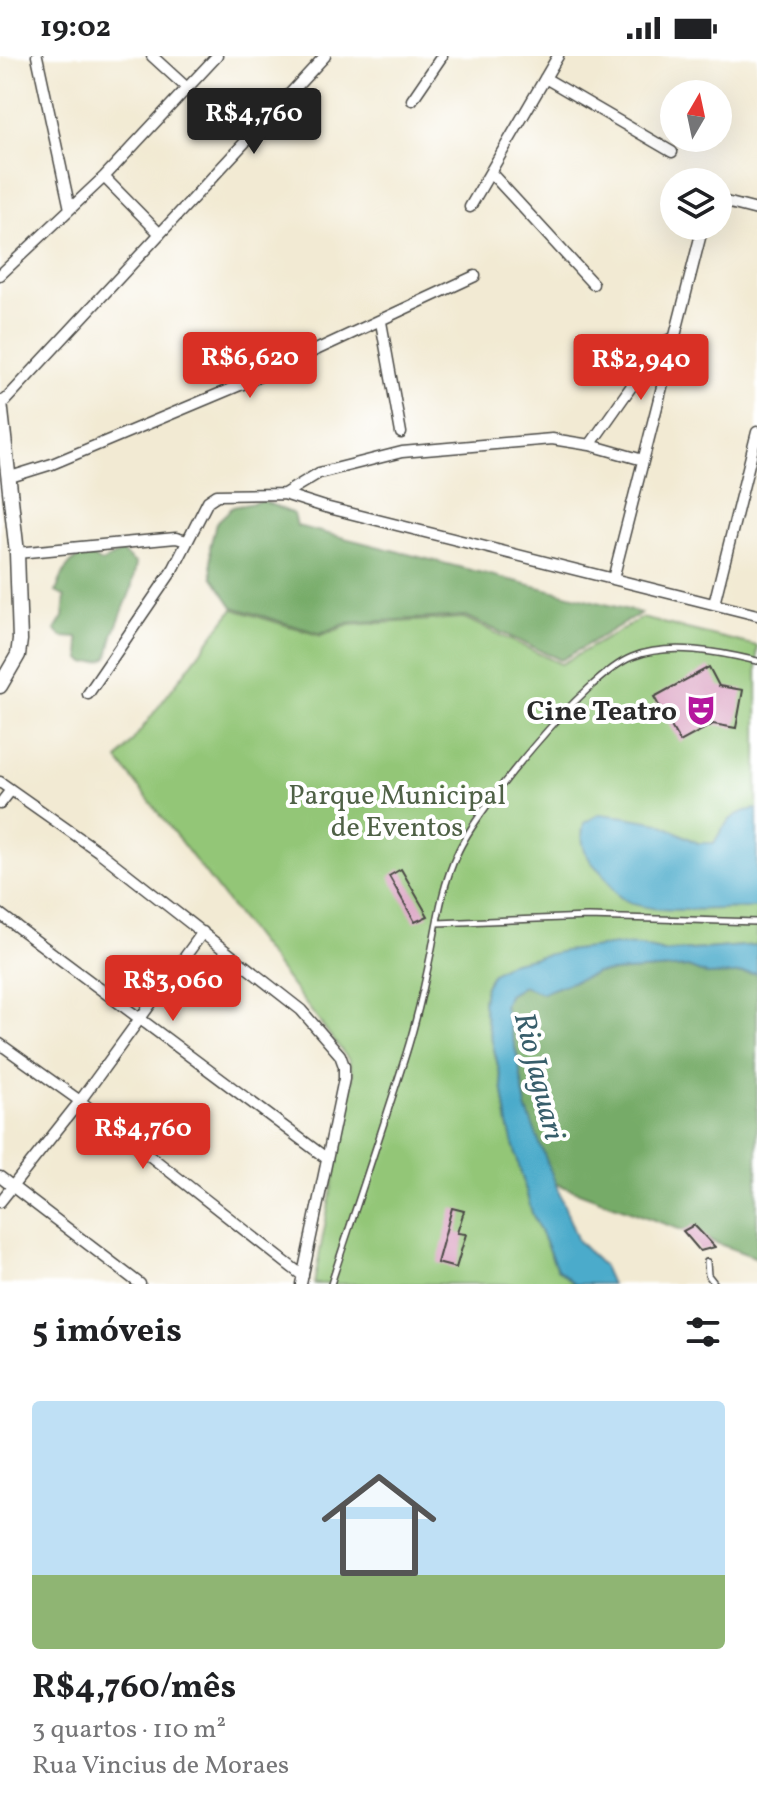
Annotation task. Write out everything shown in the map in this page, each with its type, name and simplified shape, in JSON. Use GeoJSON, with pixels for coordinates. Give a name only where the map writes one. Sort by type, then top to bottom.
{"type":"FeatureCollection","features":[{"type":"Feature","properties":{"kind":"street"},"geometry":{"type":"LineString","coordinates":[[37,56],[70,209]]}},
{"type":"Feature","properties":{"kind":"street"},"geometry":{"type":"LineString","coordinates":[[152,56],[187,88]]}},
{"type":"Feature","properties":{"kind":"street"},"geometry":{"type":"LineString","coordinates":[[0,275],[104,177],[217,56]]}},
{"type":"Feature","properties":{"kind":"street"},"geometry":{"type":"LineString","coordinates":[[0,686],[18,655],[20,640],[17,553],[4,470],[0,404],[325,56]]}},
{"type":"Feature","properties":{"kind":"street"},"geometry":{"type":"LineString","coordinates":[[412,100],[442,56]]}},
{"type":"Feature","properties":{"kind":"street"},"geometry":{"type":"LineString","coordinates":[[470,207],[558,56]]}},
{"type":"Feature","properties":{"kind":"street"},"geometry":{"type":"LineString","coordinates":[[545,78],[660,145]]}},
{"type":"Feature","properties":{"kind":"street"},"geometry":{"type":"LineString","coordinates":[[491,173],[593,284]]}},
{"type":"Feature","properties":{"kind":"street"},"geometry":{"type":"LineString","coordinates":[[104,177],[160,234]]}},
{"type":"Feature","properties":{"kind":"street"},"geometry":{"type":"LineString","coordinates":[[732,204],[757,210]]}},
{"type":"Feature","properties":{"kind":"street"},"geometry":{"type":"LineString","coordinates":[[613,579],[699,240]]}},
{"type":"Feature","properties":{"kind":"street"},"geometry":{"type":"LineString","coordinates":[[4,470],[52,464],[245,383],[475,276]]}},
{"type":"Feature","properties":{"kind":"street"},"geometry":{"type":"LineString","coordinates":[[381,322],[401,433]]}},
{"type":"Feature","properties":{"kind":"street"},"geometry":{"type":"LineString","coordinates":[[590,445],[662,343],[675,337]]}},
{"type":"Feature","properties":{"kind":"street"},"geometry":{"type":"LineString","coordinates":[[714,604],[757,432]]}},
{"type":"Feature","properties":{"kind":"street"},"geometry":{"type":"LineString","coordinates":[[284,494],[319,473],[402,452],[552,439],[590,445],[643,460]]}},
{"type":"Feature","properties":{"kind":"street"},"geometry":{"type":"LineString","coordinates":[[88,694],[174,568],[208,501],[217,495],[284,494],[325,507],[757,615]]}},
{"type":"Feature","properties":{"kind":"street"},"geometry":{"type":"LineString","coordinates":[[17,553],[176,538],[187,541]]}},
{"type":"Feature","properties":{"kind":"street"},"geometry":{"type":"LineString","coordinates":[[0,782],[98,851],[301,1010],[340,1055],[344,1079],[302,1280],[80,1101],[0,1044]]}},
{"type":"Feature","properties":{"kind":"street"},"geometry":{"type":"LineString","coordinates":[[0,804],[11,790]]}},
{"type":"Feature","properties":{"kind":"street"},"geometry":{"type":"LineString","coordinates":[[0,914],[326,1158]]}},
{"type":"Feature","properties":{"kind":"street"},"geometry":{"type":"LineString","coordinates":[[0,1202],[80,1101],[203,932]]}},
{"type":"Feature","properties":{"kind":"street"},"geometry":{"type":"LineString","coordinates":[[0,1177],[140,1284]]}},
{"type":"Feature","properties":{"kind":"lane"},"geometry":{"type":"LineString","coordinates":[[331,1284],[409,1041],[457,854],[469,832],[516,768],[603,675],[632,657],[680,648],[757,661]]}},
{"type":"Feature","properties":{"kind":"lane"},"geometry":{"type":"LineString","coordinates":[[437,923],[588,917],[757,922]]}},
{"type":"Feature","properties":{"kind":"lane"},"geometry":{"type":"LineString","coordinates":[[707,1262],[708,1275],[715,1284]]}},
{"type":"Feature","properties":{"kind":"green space"},"geometry":{"type":"Polygon","coordinates":[[[263,501],[294,514],[297,526],[641,613],[561,660],[465,616],[348,623],[321,634],[233,607],[212,576],[210,547],[216,523],[233,507],[263,501]]]}},
{"type":"Feature","properties":{"kind":"green space"},"geometry":{"type":"Polygon","coordinates":[[[122,552],[136,564],[131,590],[113,635],[108,657],[85,663],[81,659],[78,638],[62,637],[55,630],[63,617],[65,597],[56,592],[66,569],[74,560],[86,554],[102,562],[122,552]]]}},
{"type":"Feature","properties":{"kind":"green space","name":"Parque Municipal de Eventos"},"geometry":{"type":"Polygon","coordinates":[[[233,609],[321,636],[349,625],[464,618],[561,664],[642,618],[757,646],[757,945],[664,952],[641,946],[485,986],[483,1004],[501,1078],[508,1125],[532,1213],[557,1269],[575,1284],[314,1284],[353,1075],[348,1059],[118,760],[233,609]]]}},
{"type":"Feature","properties":{"kind":"green space"},"geometry":{"type":"Polygon","coordinates":[[[688,967],[709,975],[757,973],[757,1258],[554,1183],[526,1108],[518,1059],[504,1006],[508,995],[523,986],[542,993],[596,973],[688,967]]]}},
{"type":"Feature","properties":{"kind":"water"},"geometry":{"type":"Polygon","coordinates":[[[757,809],[757,908],[686,910],[632,903],[615,892],[591,861],[583,844],[584,823],[600,814],[659,823],[698,843],[714,843],[731,819],[742,812],[757,809]]]}},
{"type":"Feature","properties":{"kind":"water"},"geometry":{"type":"Polygon","coordinates":[[[617,945],[641,946],[664,952],[757,945],[757,973],[708,975],[688,967],[596,973],[542,993],[523,986],[508,995],[504,1006],[518,1059],[526,1108],[578,1241],[603,1266],[611,1284],[575,1284],[557,1269],[532,1213],[508,1125],[501,1078],[483,1004],[485,986],[493,973],[509,963],[564,951],[617,945]]]}},
{"type":"Feature","properties":{"kind":"building","name":"Cine Teatro"},"geometry":{"type":"Polygon","coordinates":[[[709,667],[719,686],[743,690],[736,728],[713,724],[680,742],[654,697],[709,667]]]}},
{"type":"Feature","properties":{"kind":"building"},"geometry":{"type":"Polygon","coordinates":[[[401,869],[428,916],[415,922],[389,876],[401,869]]]}},
{"type":"Feature","properties":{"kind":"building"},"geometry":{"type":"Polygon","coordinates":[[[452,1208],[464,1211],[457,1233],[466,1234],[456,1268],[437,1263],[452,1208]]]}},
{"type":"Feature","properties":{"kind":"building"},"geometry":{"type":"Polygon","coordinates":[[[694,1225],[715,1247],[700,1251],[683,1231],[694,1225]]]}},
{"type":"Feature","properties":{"kind":"place","name":"Cine Teatro"},"geometry":{"type":"Point","coordinates":[701,710]}},
{"type":"Feature","properties":{"kind":"water label","name":"Rio Jaguari"},"geometry":{"type":"Point","coordinates":[540,1076]}}]}
